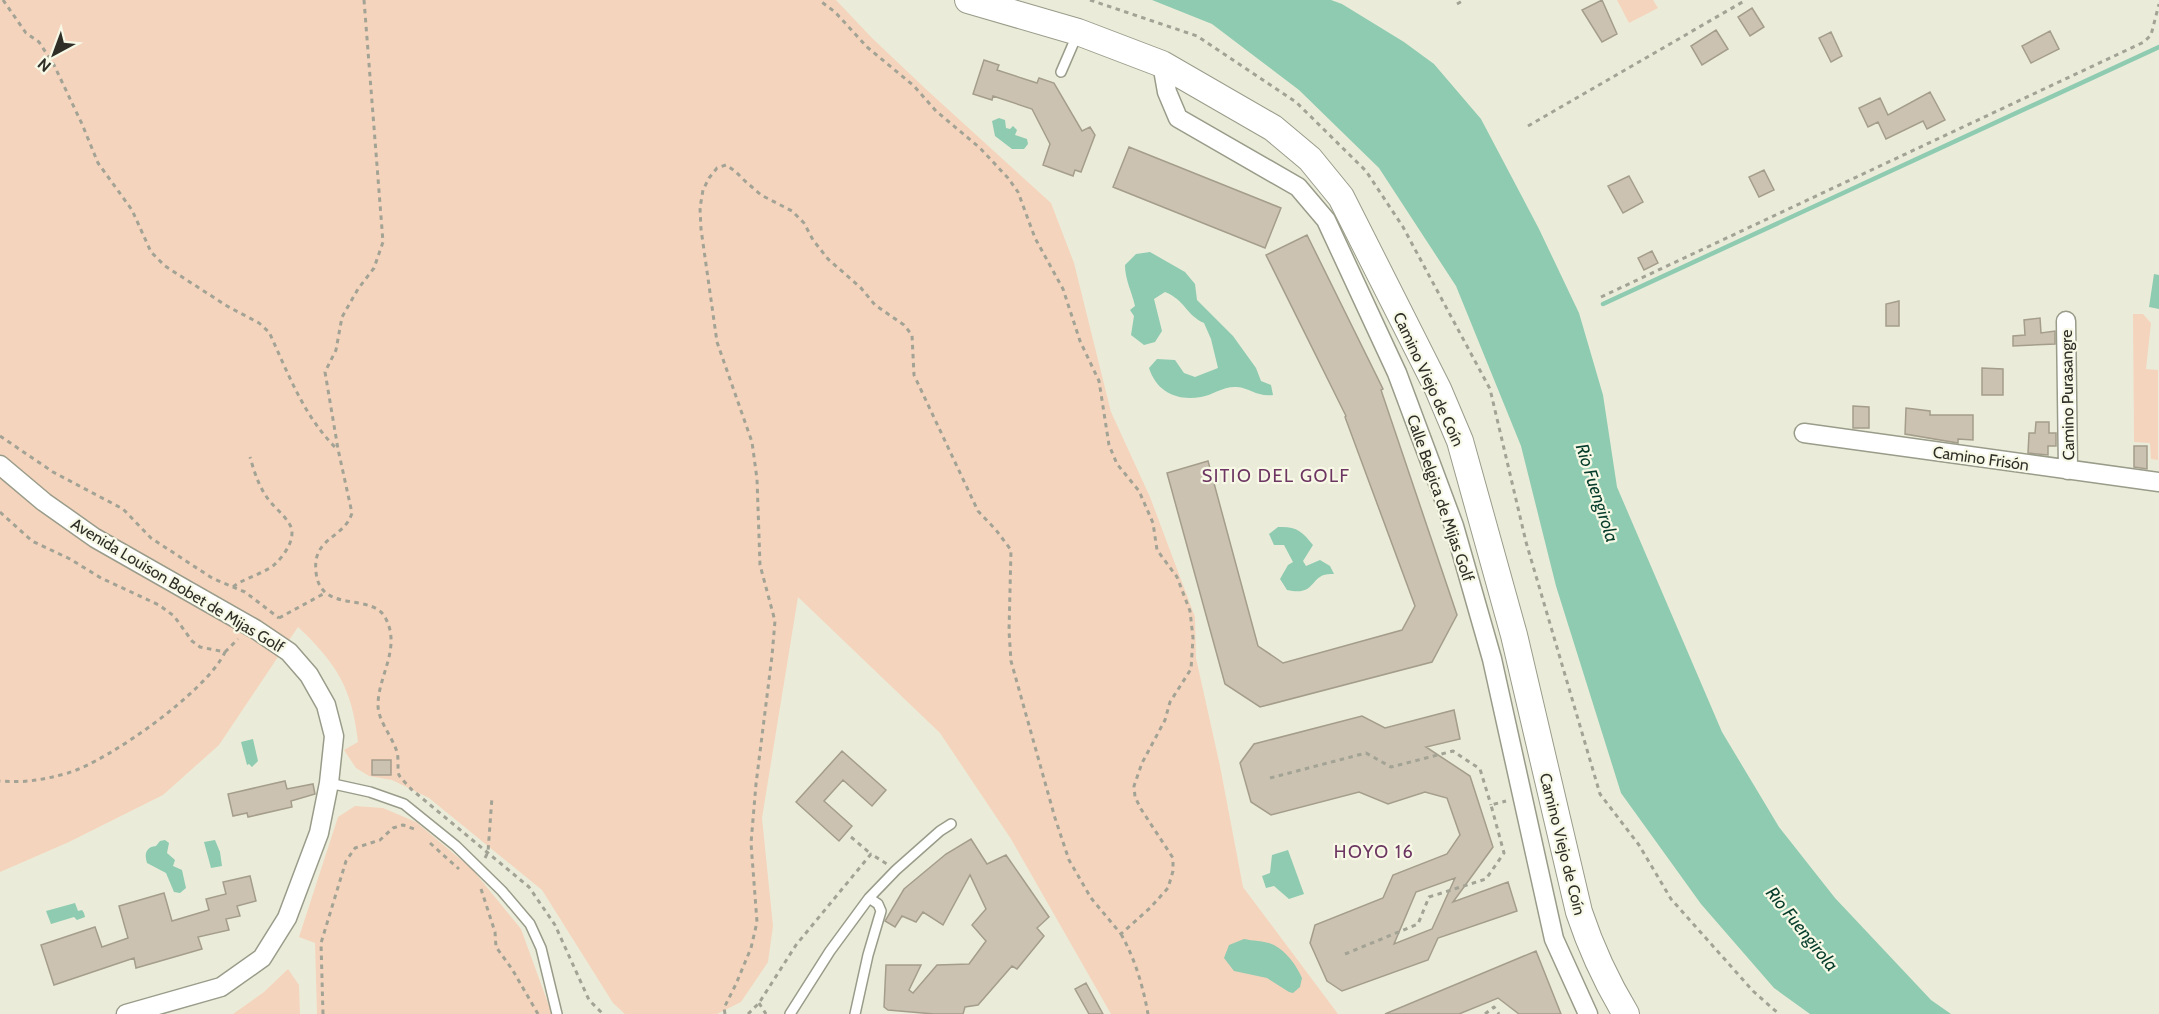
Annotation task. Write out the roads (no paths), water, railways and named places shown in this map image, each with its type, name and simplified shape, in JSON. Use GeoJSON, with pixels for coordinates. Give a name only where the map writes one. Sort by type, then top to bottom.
{"type":"FeatureCollection","features":[{"type":"Feature","properties":{"kind":"street","name":"Camino Viejo de Coín"},"geometry":{"type":"LineString","coordinates":[[968,0],[1078,32],[1162,64],[1274,128],[1310,159],[1341,197],[1438,389],[1460,441],[1502,650],[1522,671],[1579,912],[1592,951],[1626,1014]]}},
{"type":"Feature","properties":{"kind":"street","name":"Calle Belgica de Mijas Golf"},"geometry":{"type":"LineString","coordinates":[[1162,64],[1167,92],[1178,118],[1298,187],[1326,220],[1397,372],[1502,650],[1522,797],[1554,939],[1588,1014]]}},
{"type":"Feature","properties":{"kind":"street","name":"Camino Purasangre"},"geometry":{"type":"LineString","coordinates":[[2066,321],[2068,470]]}},
{"type":"Feature","properties":{"kind":"street","name":"Camino Frisón"},"geometry":{"type":"LineString","coordinates":[[1804,433],[2159,482]]}},
{"type":"Feature","properties":{"kind":"street","name":"Avenida Louison Bobet de Mijas Golf"},"geometry":{"type":"LineString","coordinates":[[0,465],[44,502],[95,538],[255,628],[289,652],[309,675],[326,705],[333,736],[329,783],[319,833],[287,918],[262,958],[221,987],[126,1014]]}},
{"type":"Feature","properties":{"kind":"lane"},"geometry":{"type":"LineString","coordinates":[[1061,72],[1078,32]]}},
{"type":"Feature","properties":{"kind":"lane"},"geometry":{"type":"LineString","coordinates":[[329,783],[370,792],[404,804],[456,846],[502,891],[530,924],[537,940],[557,1014]]}},
{"type":"Feature","properties":{"kind":"lane"},"geometry":{"type":"LineString","coordinates":[[790,1014],[830,951],[869,898],[940,831],[951,824]]}},
{"type":"Feature","properties":{"kind":"lane"},"geometry":{"type":"LineString","coordinates":[[855,1014],[880,911],[878,904],[869,898]]}},
{"type":"Feature","properties":{"kind":"water","name":"Rio Fuengirola"},"geometry":{"type":"Polygon","coordinates":[[[1152,0],[1331,0],[1342,4],[1404,42],[1434,64],[1481,119],[1539,229],[1579,313],[1603,395],[1617,487],[1722,732],[1779,827],[1835,898],[1931,1000],[1951,1014],[1810,1014],[1774,988],[1701,904],[1621,793],[1556,586],[1521,446],[1456,286],[1379,168],[1299,90],[1212,24],[1152,0]]]}},
{"type":"Feature","properties":{"kind":"water"},"geometry":{"type":"Polygon","coordinates":[[[999,118],[1005,120],[1006,128],[1010,129],[1013,126],[1017,130],[1015,135],[1027,139],[1028,144],[1024,149],[1012,149],[995,136],[992,121],[999,118]]]}},
{"type":"Feature","properties":{"kind":"water"},"geometry":{"type":"Polygon","coordinates":[[[1150,252],[1185,272],[1195,284],[1197,300],[1233,336],[1256,368],[1261,381],[1271,385],[1273,395],[1262,395],[1232,387],[1201,397],[1183,398],[1162,389],[1149,368],[1157,359],[1175,360],[1184,373],[1195,377],[1218,368],[1211,339],[1204,323],[1193,316],[1172,295],[1165,292],[1154,299],[1162,331],[1155,342],[1144,345],[1131,335],[1134,316],[1130,310],[1135,306],[1127,281],[1125,265],[1136,254],[1150,252]]]}},
{"type":"Feature","properties":{"kind":"water"},"geometry":{"type":"Polygon","coordinates":[[[2154,274],[2159,275],[2159,309],[2149,307],[2154,274]]]}},
{"type":"Feature","properties":{"kind":"water"},"geometry":{"type":"Polygon","coordinates":[[[1278,527],[1298,530],[1313,545],[1303,561],[1306,566],[1320,560],[1330,566],[1334,574],[1320,577],[1304,590],[1287,590],[1280,579],[1288,565],[1293,562],[1284,545],[1274,545],[1269,534],[1278,527]]]}},
{"type":"Feature","properties":{"kind":"water"},"geometry":{"type":"Polygon","coordinates":[[[253,739],[258,761],[252,767],[247,765],[241,742],[253,739]]]}},
{"type":"Feature","properties":{"kind":"water"},"geometry":{"type":"Polygon","coordinates":[[[165,840],[169,843],[167,853],[175,860],[173,866],[182,870],[186,888],[180,893],[174,892],[166,873],[147,863],[148,849],[165,840]]]}},
{"type":"Feature","properties":{"kind":"water"},"geometry":{"type":"Polygon","coordinates":[[[215,840],[222,866],[211,868],[204,842],[215,840]]]}},
{"type":"Feature","properties":{"kind":"water"},"geometry":{"type":"Polygon","coordinates":[[[1288,850],[1304,894],[1289,899],[1274,886],[1266,888],[1262,876],[1270,873],[1272,855],[1288,850]]]}},
{"type":"Feature","properties":{"kind":"water"},"geometry":{"type":"Polygon","coordinates":[[[75,903],[78,911],[82,910],[85,917],[77,920],[74,917],[51,924],[46,911],[75,903]]]}},
{"type":"Feature","properties":{"kind":"water"},"geometry":{"type":"Polygon","coordinates":[[[1244,939],[1271,944],[1283,951],[1300,973],[1302,978],[1300,987],[1293,993],[1267,978],[1234,971],[1224,958],[1229,945],[1244,939]]]}},
{"type":"Feature","properties":{"kind":"waterway"},"geometry":{"type":"LineString","coordinates":[[1603,304],[2159,47]]}},
{"type":"Feature","properties":{"kind":"district","name":"SITIO DEL GOLF"},"geometry":{"type":"Point","coordinates":[1276,476]}},
{"type":"Feature","properties":{"kind":"district","name":"HOYO 16"},"geometry":{"type":"Point","coordinates":[1374,852]}}]}
